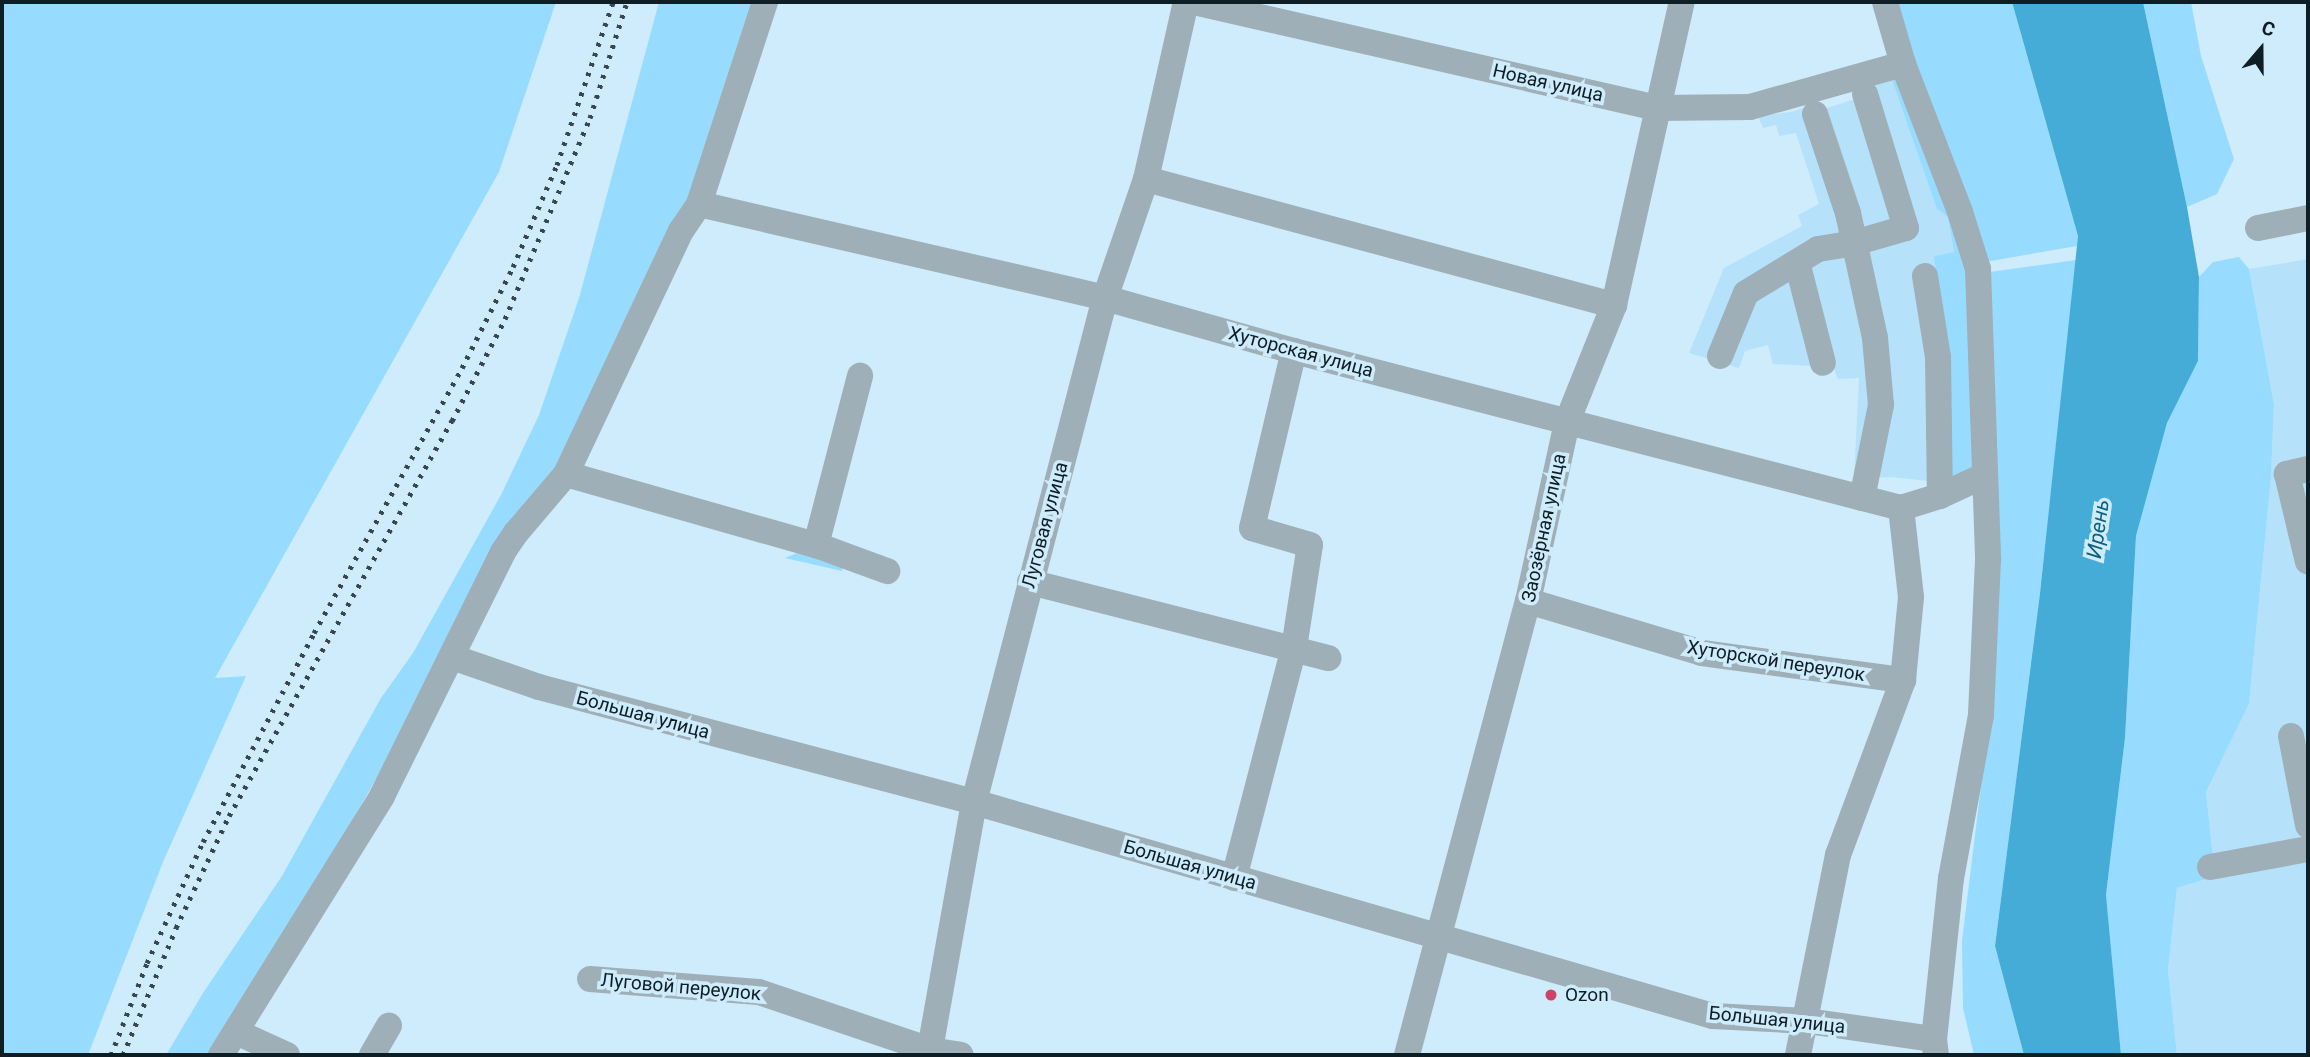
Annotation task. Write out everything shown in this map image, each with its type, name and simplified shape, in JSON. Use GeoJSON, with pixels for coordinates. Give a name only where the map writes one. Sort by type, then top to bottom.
{"type":"FeatureCollection","features":[{"type":"Feature","properties":{"kind":"street"},"geometry":{"type":"LineString","coordinates":[[221,1055],[382,796],[509,543],[566,474],[681,230],[699,205],[765,2]]}},
{"type":"Feature","properties":{"kind":"street","name":"Луговая улица"},"geometry":{"type":"LineString","coordinates":[[929,1053],[974,802],[1105,298],[1146,179],[1186,2]]}},
{"type":"Feature","properties":{"kind":"street","name":"Новая улица"},"geometry":{"type":"LineString","coordinates":[[1194,2],[1657,108],[1750,107],[1903,64]]}},
{"type":"Feature","properties":{"kind":"street","name":"Заозёрная улица"},"geometry":{"type":"LineString","coordinates":[[1407,1055],[1528,601],[1567,422],[1614,306],[1682,2]]}},
{"type":"Feature","properties":{"kind":"street"},"geometry":{"type":"LineString","coordinates":[[1885,2],[1903,64],[1960,212],[1978,269],[1983,476],[1988,560],[1981,715],[1951,878],[1935,1047]]}},
{"type":"Feature","properties":{"kind":"street"},"geometry":{"type":"LineString","coordinates":[[1720,356],[1746,293],[1818,249],[1854,243],[1906,228],[1865,94]]}},
{"type":"Feature","properties":{"kind":"street"},"geometry":{"type":"LineString","coordinates":[[1815,114],[1848,213],[1875,338],[1881,405],[1862,498]]}},
{"type":"Feature","properties":{"kind":"street"},"geometry":{"type":"LineString","coordinates":[[1146,179],[1614,306]]}},
{"type":"Feature","properties":{"kind":"street","name":"Хуторская улица"},"geometry":{"type":"LineString","coordinates":[[699,205],[1105,298],[1294,351],[1901,508]]}},
{"type":"Feature","properties":{"kind":"street"},"geometry":{"type":"LineString","coordinates":[[2258,228],[2308,218]]}},
{"type":"Feature","properties":{"kind":"street"},"geometry":{"type":"LineString","coordinates":[[1797,262],[1823,363]]}},
{"type":"Feature","properties":{"kind":"street"},"geometry":{"type":"LineString","coordinates":[[1925,276],[1938,357],[1940,496]]}},
{"type":"Feature","properties":{"kind":"street"},"geometry":{"type":"LineString","coordinates":[[1234,878],[1294,648],[1310,545],[1252,528],[1294,351]]}},
{"type":"Feature","properties":{"kind":"street"},"geometry":{"type":"LineString","coordinates":[[816,545],[860,376]]}},
{"type":"Feature","properties":{"kind":"street"},"geometry":{"type":"LineString","coordinates":[[2308,469],[2287,474],[2308,562]]}},
{"type":"Feature","properties":{"kind":"street"},"geometry":{"type":"LineString","coordinates":[[566,474],[816,545],[887,571]]}},
{"type":"Feature","properties":{"kind":"street"},"geometry":{"type":"LineString","coordinates":[[1798,1055],[1807,1021],[1838,855],[1903,680],[1911,597],[1901,508],[1940,496],[1983,476]]}},
{"type":"Feature","properties":{"kind":"street"},"geometry":{"type":"LineString","coordinates":[[1030,582],[1294,648],[1328,659]]}},
{"type":"Feature","properties":{"kind":"street","name":"Хуторской переулок"},"geometry":{"type":"LineString","coordinates":[[1528,601],[1702,653],[1903,680]]}},
{"type":"Feature","properties":{"kind":"street","name":"Большая улица"},"geometry":{"type":"LineString","coordinates":[[452,657],[572,696],[974,802],[1713,1016],[1807,1021],[1935,1047]]}},
{"type":"Feature","properties":{"kind":"street"},"geometry":{"type":"LineString","coordinates":[[2291,736],[2308,825]]}},
{"type":"Feature","properties":{"kind":"street"},"geometry":{"type":"LineString","coordinates":[[2210,867],[2308,849]]}},
{"type":"Feature","properties":{"kind":"street","name":"Луговой переулок"},"geometry":{"type":"LineString","coordinates":[[590,979],[759,992],[929,1053]]}},
{"type":"Feature","properties":{"kind":"street"},"geometry":{"type":"LineString","coordinates":[[372,1055],[389,1025]]}},
{"type":"Feature","properties":{"kind":"street"},"geometry":{"type":"LineString","coordinates":[[236,1032],[287,1055]]}},
{"type":"Feature","properties":{"kind":"street"},"geometry":{"type":"LineString","coordinates":[[929,1053],[961,1055]]}},
{"type":"Feature","properties":{"kind":"shaded area"},"geometry":{"type":"Polygon","coordinates":[[[2,2],[556,2],[499,172],[215,678],[246,676],[163,862],[88,1055],[2,1055],[2,2]]]}},
{"type":"Feature","properties":{"kind":"shaded area"},"geometry":{"type":"Polygon","coordinates":[[[659,2],[758,2],[699,190],[550,477],[217,1055],[166,1055],[203,993],[282,876],[381,698],[413,653],[502,493],[539,415],[579,298],[659,2]]]}},
{"type":"Feature","properties":{"kind":"shaded area"},"geometry":{"type":"Polygon","coordinates":[[[1895,2],[2012,2],[2078,236],[2077,246],[1985,262],[1895,2]]]}},
{"type":"Feature","properties":{"kind":"shaded area"},"geometry":{"type":"Polygon","coordinates":[[[2143,2],[2191,2],[2201,56],[2234,159],[2217,194],[2187,207],[2143,2]]]}},
{"type":"Feature","properties":{"kind":"shaded area"},"geometry":{"type":"Polygon","coordinates":[[[1895,74],[1974,272],[1979,463],[1947,484],[1946,356],[1934,256],[1954,252],[1948,217],[1937,209],[1892,80],[1895,74]]]}},
{"type":"Feature","properties":{"kind":"shaded area"},"geometry":{"type":"Polygon","coordinates":[[[1892,80],[1937,208],[1948,217],[1954,252],[1935,256],[1946,356],[1929,481],[1891,477],[1854,479],[1859,378],[1838,379],[1833,367],[1773,364],[1768,345],[1745,351],[1739,368],[1689,353],[1724,268],[1802,226],[1798,215],[1819,204],[1796,133],[1779,136],[1776,125],[1763,128],[1758,116],[1791,112],[1819,103],[1821,110],[1858,98],[1856,92],[1892,80]]]}},
{"type":"Feature","properties":{"kind":"shaded area"},"geometry":{"type":"Polygon","coordinates":[[[2239,257],[2249,269],[2274,404],[2271,477],[2249,704],[2206,792],[2213,858],[2207,879],[2177,888],[2168,970],[2177,1055],[2121,1055],[2106,895],[2125,738],[2136,536],[2167,423],[2198,361],[2199,277],[2213,262],[2239,257]]]}},
{"type":"Feature","properties":{"kind":"shaded area"},"geometry":{"type":"Polygon","coordinates":[[[2308,259],[2308,837],[2213,858],[2206,792],[2249,704],[2271,477],[2274,404],[2249,269],[2308,259]]]}},
{"type":"Feature","properties":{"kind":"shaded area"},"geometry":{"type":"Polygon","coordinates":[[[2076,260],[2040,593],[1995,946],[2024,1055],[1974,1055],[1963,1008],[1962,941],[1990,713],[2001,556],[1992,492],[1983,273],[2076,260]]]}},
{"type":"Feature","properties":{"kind":"shaded area"},"geometry":{"type":"Polygon","coordinates":[[[816,545],[846,556],[842,571],[785,558],[816,545]]]}},
{"type":"Feature","properties":{"kind":"shaded area"},"geometry":{"type":"Polygon","coordinates":[[[2308,855],[2308,1055],[2177,1055],[2168,970],[2177,888],[2253,866],[2308,855]]]}},
{"type":"Feature","properties":{"kind":"water","name":"Ирень"},"geometry":{"type":"Polygon","coordinates":[[[2012,2],[2143,2],[2187,207],[2199,277],[2198,361],[2167,423],[2136,536],[2125,738],[2106,895],[2121,1055],[2024,1055],[1995,946],[2040,593],[2078,236],[2012,2]]]}},
{"type":"Feature","properties":{"kind":"railway"},"geometry":{"type":"LineString","coordinates":[[111,1055],[147,963],[203,842],[314,633],[462,368],[513,267],[557,165],[613,2]]}},
{"type":"Feature","properties":{"kind":"railway"},"geometry":{"type":"LineString","coordinates":[[123,1055],[176,928],[229,816],[452,421],[505,319],[590,118],[627,2]]}},
{"type":"Feature","properties":{"kind":"place","name":"Ozon"},"geometry":{"type":"Point","coordinates":[1551,995]}}]}
